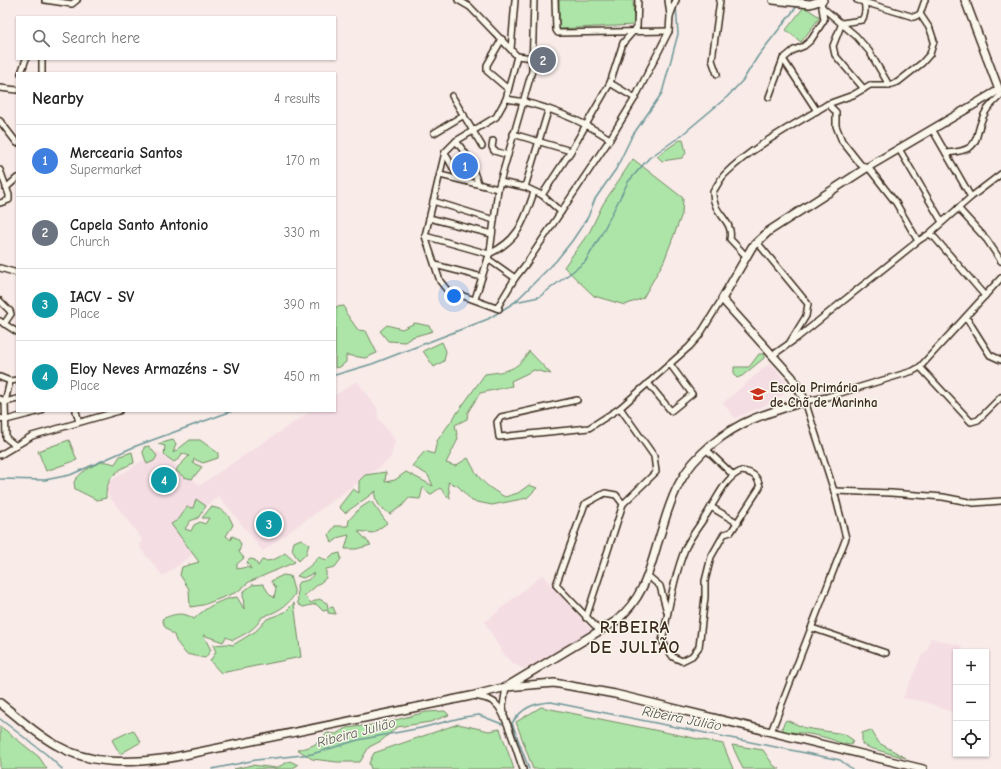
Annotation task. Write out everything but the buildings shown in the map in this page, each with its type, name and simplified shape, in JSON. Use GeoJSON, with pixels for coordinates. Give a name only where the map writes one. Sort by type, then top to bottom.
{"type":"FeatureCollection","features":[{"type":"Feature","properties":{"kind":"street"},"geometry":{"type":"LineString","coordinates":[[45,0],[72,4],[77,0]]}},
{"type":"Feature","properties":{"kind":"street"},"geometry":{"type":"LineString","coordinates":[[458,0],[470,7],[517,56],[533,58]]}},
{"type":"Feature","properties":{"kind":"street"},"geometry":{"type":"LineString","coordinates":[[511,49],[515,0]]}},
{"type":"Feature","properties":{"kind":"street"},"geometry":{"type":"LineString","coordinates":[[475,299],[489,257],[498,189],[532,71],[534,0]]}},
{"type":"Feature","properties":{"kind":"street"},"geometry":{"type":"LineString","coordinates":[[555,0],[556,30],[558,33],[669,31]]}},
{"type":"Feature","properties":{"kind":"street"},"geometry":{"type":"LineString","coordinates":[[542,195],[571,151],[610,83],[623,43],[637,27],[638,0]]}},
{"type":"Feature","properties":{"kind":"street"},"geometry":{"type":"LineString","coordinates":[[517,56],[506,99],[496,117],[456,141],[445,153],[425,236],[440,281],[447,290],[475,299],[498,309],[515,278],[610,139],[635,98],[669,31],[670,16],[668,0]]}},
{"type":"Feature","properties":{"kind":"street"},"geometry":{"type":"LineString","coordinates":[[670,16],[676,0]]}},
{"type":"Feature","properties":{"kind":"street"},"geometry":{"type":"LineString","coordinates":[[717,74],[712,60],[720,0]]}},
{"type":"Feature","properties":{"kind":"street"},"geometry":{"type":"LineString","coordinates":[[772,0],[810,4],[822,3],[870,51],[889,85]]}},
{"type":"Feature","properties":{"kind":"street"},"geometry":{"type":"LineString","coordinates":[[857,0],[914,17],[920,14],[924,1],[918,0]]}},
{"type":"Feature","properties":{"kind":"street"},"geometry":{"type":"LineString","coordinates":[[965,0],[1000,93]]}},
{"type":"Feature","properties":{"kind":"street"},"geometry":{"type":"LineString","coordinates":[[864,2],[866,8],[865,15],[862,20],[847,20],[842,23],[833,46],[835,55],[864,89]]}},
{"type":"Feature","properties":{"kind":"street"},"geometry":{"type":"LineString","coordinates":[[769,97],[783,59],[794,50],[804,46],[811,40],[824,20],[822,3]]}},
{"type":"Feature","properties":{"kind":"street"},"geometry":{"type":"LineString","coordinates":[[746,256],[730,239],[730,226],[715,207],[713,192],[724,175],[774,137],[828,104],[853,95],[870,85],[889,85],[898,82],[930,54],[934,41],[930,29],[920,14]]}},
{"type":"Feature","properties":{"kind":"street"},"geometry":{"type":"LineString","coordinates":[[502,39],[487,66],[487,71],[508,88]]}},
{"type":"Feature","properties":{"kind":"street"},"geometry":{"type":"LineString","coordinates":[[783,59],[817,111]]}},
{"type":"Feature","properties":{"kind":"street"},"geometry":{"type":"LineString","coordinates":[[21,72],[26,60]]}},
{"type":"Feature","properties":{"kind":"street"},"geometry":{"type":"LineString","coordinates":[[42,60],[42,72]]}},
{"type":"Feature","properties":{"kind":"street"},"geometry":{"type":"LineString","coordinates":[[610,83],[635,98]]}},
{"type":"Feature","properties":{"kind":"street"},"geometry":{"type":"LineString","coordinates":[[0,88],[16,90]]}},
{"type":"Feature","properties":{"kind":"street"},"geometry":{"type":"LineString","coordinates":[[577,400],[501,417],[497,422],[499,438],[589,428],[620,408],[699,336],[746,256],[757,242],[770,231],[868,167],[932,129],[1000,93]]}},
{"type":"Feature","properties":{"kind":"street"},"geometry":{"type":"LineString","coordinates":[[946,153],[962,152],[971,147],[979,136],[986,111],[1000,93]]}},
{"type":"Feature","properties":{"kind":"street"},"geometry":{"type":"LineString","coordinates":[[452,96],[482,146]]}},
{"type":"Feature","properties":{"kind":"street"},"geometry":{"type":"LineString","coordinates":[[506,99],[523,102],[587,124],[610,139]]}},
{"type":"Feature","properties":{"kind":"street"},"geometry":{"type":"LineString","coordinates":[[828,104],[836,112],[836,126],[842,141],[861,165],[868,167],[896,203],[918,241]]}},
{"type":"Feature","properties":{"kind":"street"},"geometry":{"type":"LineString","coordinates":[[525,187],[540,142],[548,111]]}},
{"type":"Feature","properties":{"kind":"street"},"geometry":{"type":"LineString","coordinates":[[434,134],[464,115]]}},
{"type":"Feature","properties":{"kind":"street"},"geometry":{"type":"LineString","coordinates":[[0,121],[16,142]]}},
{"type":"Feature","properties":{"kind":"street"},"geometry":{"type":"LineString","coordinates":[[932,129],[971,197]]}},
{"type":"Feature","properties":{"kind":"street"},"geometry":{"type":"LineString","coordinates":[[513,134],[571,151]]}},
{"type":"Feature","properties":{"kind":"street"},"geometry":{"type":"LineString","coordinates":[[456,141],[468,157],[478,183]]}},
{"type":"Feature","properties":{"kind":"street"},"geometry":{"type":"LineString","coordinates":[[493,142],[492,147],[494,151],[508,155]]}},
{"type":"Feature","properties":{"kind":"street"},"geometry":{"type":"LineString","coordinates":[[899,149],[942,222]]}},
{"type":"Feature","properties":{"kind":"street"},"geometry":{"type":"LineString","coordinates":[[445,153],[459,179]]}},
{"type":"Feature","properties":{"kind":"street"},"geometry":{"type":"LineString","coordinates":[[0,170],[9,200],[0,203]]}},
{"type":"Feature","properties":{"kind":"street"},"geometry":{"type":"LineString","coordinates":[[773,355],[928,234],[971,197],[1001,174]]}},
{"type":"Feature","properties":{"kind":"street"},"geometry":{"type":"LineString","coordinates":[[440,175],[498,189]]}},
{"type":"Feature","properties":{"kind":"street"},"geometry":{"type":"LineString","coordinates":[[6,188],[16,179]]}},
{"type":"Feature","properties":{"kind":"street"},"geometry":{"type":"LineString","coordinates":[[500,182],[525,187],[542,195],[561,212]]}},
{"type":"Feature","properties":{"kind":"street"},"geometry":{"type":"LineString","coordinates":[[489,257],[504,247],[516,234],[526,217],[534,192]]}},
{"type":"Feature","properties":{"kind":"street"},"geometry":{"type":"LineString","coordinates":[[433,202],[494,220]]}},
{"type":"Feature","properties":{"kind":"street"},"geometry":{"type":"LineString","coordinates":[[958,208],[987,240],[1001,261]]}},
{"type":"Feature","properties":{"kind":"street"},"geometry":{"type":"LineString","coordinates":[[429,218],[492,234]]}},
{"type":"Feature","properties":{"kind":"street"},"geometry":{"type":"LineString","coordinates":[[928,234],[935,238],[985,296]]}},
{"type":"Feature","properties":{"kind":"street"},"geometry":{"type":"LineString","coordinates":[[425,236],[489,257],[515,278]]}},
{"type":"Feature","properties":{"kind":"street"},"geometry":{"type":"LineString","coordinates":[[757,242],[808,304],[806,316],[788,344]]}},
{"type":"Feature","properties":{"kind":"street"},"geometry":{"type":"LineString","coordinates":[[435,265],[482,277]]}},
{"type":"Feature","properties":{"kind":"street"},"geometry":{"type":"LineString","coordinates":[[0,268],[16,273]]}},
{"type":"Feature","properties":{"kind":"street"},"geometry":{"type":"LineString","coordinates":[[506,686],[600,631],[628,612],[636,601],[648,576],[668,511],[680,481],[707,450],[737,427],[753,419],[805,401],[826,397],[913,371],[920,367],[1001,278]]}},
{"type":"Feature","properties":{"kind":"street"},"geometry":{"type":"LineString","coordinates":[[722,299],[792,377],[805,401],[834,491],[846,538],[771,732]]}},
{"type":"Feature","properties":{"kind":"street"},"geometry":{"type":"LineString","coordinates":[[0,301],[10,310],[11,314],[2,322],[16,331]]}},
{"type":"Feature","properties":{"kind":"street"},"geometry":{"type":"LineString","coordinates":[[966,317],[990,355],[1001,360]]}},
{"type":"Feature","properties":{"kind":"street"},"geometry":{"type":"LineString","coordinates":[[648,383],[670,411],[692,394],[670,364]]}},
{"type":"Feature","properties":{"kind":"street"},"geometry":{"type":"LineString","coordinates":[[920,367],[971,422],[978,420],[1001,397]]}},
{"type":"Feature","properties":{"kind":"street"},"geometry":{"type":"LineString","coordinates":[[0,377],[10,381],[16,380]]}},
{"type":"Feature","properties":{"kind":"street"},"geometry":{"type":"LineString","coordinates":[[10,381],[5,402],[6,420],[3,438],[16,446]]}},
{"type":"Feature","properties":{"kind":"street"},"geometry":{"type":"LineString","coordinates":[[0,399],[5,402],[16,399]]}},
{"type":"Feature","properties":{"kind":"street"},"geometry":{"type":"LineString","coordinates":[[586,618],[623,504],[656,472],[654,456],[620,408]]}},
{"type":"Feature","properties":{"kind":"street"},"geometry":{"type":"LineString","coordinates":[[0,418],[6,420],[37,412]]}},
{"type":"Feature","properties":{"kind":"street"},"geometry":{"type":"LineString","coordinates":[[76,412],[79,422]]}},
{"type":"Feature","properties":{"kind":"street"},"geometry":{"type":"LineString","coordinates":[[0,455],[32,436],[115,412]]}},
{"type":"Feature","properties":{"kind":"street"},"geometry":{"type":"LineString","coordinates":[[707,450],[733,475]]}},
{"type":"Feature","properties":{"kind":"street"},"geometry":{"type":"LineString","coordinates":[[742,470],[751,472],[758,480],[760,487],[738,523],[731,532],[724,534],[711,557],[704,581],[705,597],[699,646],[692,656],[682,661],[672,657],[662,641],[671,591],[686,549],[696,529],[711,507],[718,493],[733,475],[742,470]]}},
{"type":"Feature","properties":{"kind":"street"},"geometry":{"type":"LineString","coordinates":[[834,491],[943,497],[974,502],[1001,500]]}},
{"type":"Feature","properties":{"kind":"street"},"geometry":{"type":"LineString","coordinates":[[600,631],[556,586],[585,504],[604,493],[616,495],[623,504]]}},
{"type":"Feature","properties":{"kind":"street"},"geometry":{"type":"LineString","coordinates":[[711,507],[738,523]]}},
{"type":"Feature","properties":{"kind":"street"},"geometry":{"type":"LineString","coordinates":[[648,576],[660,586],[668,614]]}},
{"type":"Feature","properties":{"kind":"street"},"geometry":{"type":"LineString","coordinates":[[812,628],[886,653]]}},
{"type":"Feature","properties":{"kind":"street"},"geometry":{"type":"LineString","coordinates":[[0,703],[55,745],[95,759],[123,763],[170,758],[471,696],[506,686],[554,683],[771,732],[923,769]]}},
{"type":"Feature","properties":{"kind":"street"},"geometry":{"type":"LineString","coordinates":[[505,718],[503,706],[506,686]]}},
{"type":"Feature","properties":{"kind":"street"},"geometry":{"type":"LineString","coordinates":[[471,696],[489,699],[498,705],[505,718],[523,769]]}},
{"type":"Feature","properties":{"kind":"shaded area","name":"Escola Primária de Chã de Marinha"},"geometry":{"type":"Polygon","coordinates":[[[770,363],[791,388],[775,401],[735,418],[723,403],[770,363]]]}},
{"type":"Feature","properties":{"kind":"shaded area"},"geometry":{"type":"Polygon","coordinates":[[[357,381],[377,408],[378,418],[395,440],[390,459],[263,551],[219,496],[177,527],[196,552],[163,576],[140,548],[142,539],[102,487],[158,451],[200,485],[310,412],[336,412],[336,394],[357,381]]]}},
{"type":"Feature","properties":{"kind":"shaded area"},"geometry":{"type":"Polygon","coordinates":[[[542,575],[593,632],[524,669],[512,663],[502,652],[485,622],[542,575]]]}},
{"type":"Feature","properties":{"kind":"shaded area"},"geometry":{"type":"Polygon","coordinates":[[[930,638],[962,646],[962,649],[953,649],[953,713],[926,702],[903,698],[922,655],[928,649],[930,638]]]}},
{"type":"Feature","properties":{"kind":"green space"},"geometry":{"type":"Polygon","coordinates":[[[559,0],[633,0],[634,25],[559,29],[559,0]]]}},
{"type":"Feature","properties":{"kind":"green space"},"geometry":{"type":"Polygon","coordinates":[[[804,7],[820,17],[801,42],[786,30],[804,7]]]}},
{"type":"Feature","properties":{"kind":"green space"},"geometry":{"type":"Polygon","coordinates":[[[683,139],[686,153],[682,158],[662,161],[657,156],[680,140],[683,139]]]}},
{"type":"Feature","properties":{"kind":"green space"},"geometry":{"type":"Polygon","coordinates":[[[633,159],[683,198],[682,214],[664,261],[643,298],[625,305],[594,296],[564,267],[590,231],[603,204],[633,159]]]}},
{"type":"Feature","properties":{"kind":"green space"},"geometry":{"type":"Polygon","coordinates":[[[344,306],[346,313],[358,330],[366,331],[377,353],[365,358],[346,355],[346,362],[340,367],[336,368],[336,307],[344,306]]]}},
{"type":"Feature","properties":{"kind":"green space"},"geometry":{"type":"Polygon","coordinates":[[[415,323],[429,326],[433,331],[412,337],[405,342],[388,341],[380,331],[387,325],[402,329],[415,323]]]}},
{"type":"Feature","properties":{"kind":"green space"},"geometry":{"type":"Polygon","coordinates":[[[442,342],[446,351],[444,361],[434,367],[423,351],[442,342]]]}},
{"type":"Feature","properties":{"kind":"green space"},"geometry":{"type":"Polygon","coordinates":[[[529,351],[551,374],[534,370],[511,381],[512,386],[480,393],[468,412],[467,419],[455,425],[458,439],[446,463],[455,466],[468,458],[479,477],[492,489],[505,497],[518,493],[529,485],[537,488],[527,498],[492,505],[472,501],[458,486],[448,482],[450,499],[440,488],[430,495],[423,487],[420,499],[409,498],[402,506],[390,514],[380,507],[375,497],[376,491],[345,513],[339,507],[353,489],[359,493],[359,481],[365,475],[386,472],[385,482],[395,480],[406,472],[433,486],[428,475],[412,466],[425,451],[434,454],[437,441],[485,374],[511,369],[525,358],[529,351]]]}},
{"type":"Feature","properties":{"kind":"green space"},"geometry":{"type":"Polygon","coordinates":[[[759,354],[764,354],[764,358],[742,376],[737,378],[734,375],[734,367],[749,367],[759,354]]]}},
{"type":"Feature","properties":{"kind":"green space"},"geometry":{"type":"Polygon","coordinates":[[[69,440],[77,460],[46,471],[38,451],[69,440]]]}},
{"type":"Feature","properties":{"kind":"green space"},"geometry":{"type":"Polygon","coordinates":[[[173,440],[176,444],[173,453],[190,440],[200,440],[218,453],[218,458],[203,463],[194,459],[193,463],[202,467],[192,479],[184,477],[176,471],[189,456],[182,453],[180,458],[174,462],[164,455],[165,446],[158,444],[173,440]]]}},
{"type":"Feature","properties":{"kind":"green space"},"geometry":{"type":"Polygon","coordinates":[[[149,446],[157,456],[154,461],[147,464],[143,453],[144,447],[149,446]]]}},
{"type":"Feature","properties":{"kind":"green space"},"geometry":{"type":"Polygon","coordinates":[[[132,452],[134,463],[122,468],[113,476],[106,491],[106,498],[97,500],[75,489],[74,482],[86,470],[102,462],[115,464],[120,456],[132,452]]]}},
{"type":"Feature","properties":{"kind":"green space"},"geometry":{"type":"Polygon","coordinates":[[[196,499],[206,506],[198,518],[190,521],[185,529],[191,531],[194,525],[200,522],[205,524],[209,518],[202,518],[211,507],[225,512],[233,525],[226,536],[231,540],[232,536],[237,538],[241,544],[239,552],[244,558],[237,564],[237,569],[247,567],[251,569],[247,562],[250,559],[255,560],[258,566],[262,560],[271,560],[285,553],[295,562],[249,582],[237,592],[203,605],[190,607],[189,589],[180,575],[182,567],[199,562],[171,524],[179,519],[187,507],[193,508],[196,499]]]}},
{"type":"Feature","properties":{"kind":"green space"},"geometry":{"type":"Polygon","coordinates":[[[371,501],[387,523],[373,533],[358,531],[371,545],[356,549],[345,549],[349,535],[340,537],[332,543],[329,534],[335,526],[348,526],[349,520],[359,509],[371,501]]]}},
{"type":"Feature","properties":{"kind":"green space"},"geometry":{"type":"Polygon","coordinates":[[[301,539],[309,544],[306,554],[299,561],[292,550],[294,542],[301,539]]]}},
{"type":"Feature","properties":{"kind":"green space"},"geometry":{"type":"Polygon","coordinates":[[[340,553],[341,559],[335,567],[326,569],[326,578],[304,596],[311,603],[319,599],[327,603],[328,608],[333,607],[336,614],[328,613],[328,610],[323,611],[316,604],[303,607],[298,604],[297,585],[299,582],[310,579],[314,573],[303,578],[297,576],[314,563],[318,557],[327,560],[332,555],[340,553]]]}},
{"type":"Feature","properties":{"kind":"green space"},"geometry":{"type":"Polygon","coordinates":[[[283,575],[290,576],[295,594],[292,599],[285,606],[262,617],[253,628],[233,640],[226,637],[223,642],[203,635],[211,650],[205,658],[186,654],[176,641],[174,635],[165,627],[162,619],[182,614],[190,616],[194,619],[214,604],[231,598],[237,597],[244,609],[243,592],[252,585],[263,584],[274,598],[276,588],[271,581],[283,575]]]}},
{"type":"Feature","properties":{"kind":"green space"},"geometry":{"type":"Polygon","coordinates":[[[294,603],[301,657],[221,673],[210,661],[216,652],[213,645],[233,645],[256,631],[267,619],[285,612],[294,603]]]}},
{"type":"Feature","properties":{"kind":"green space"},"geometry":{"type":"Polygon","coordinates":[[[541,707],[723,744],[733,769],[533,769],[516,722],[541,707]]]}},
{"type":"Feature","properties":{"kind":"green space"},"geometry":{"type":"Polygon","coordinates":[[[445,711],[449,715],[430,722],[397,727],[381,741],[369,747],[360,762],[337,762],[312,759],[297,749],[310,747],[321,740],[327,733],[336,734],[346,728],[380,724],[426,712],[445,711]]]}},
{"type":"Feature","properties":{"kind":"green space"},"geometry":{"type":"Polygon","coordinates":[[[786,720],[805,728],[844,734],[853,740],[851,745],[816,735],[784,732],[782,727],[786,720]]]}},
{"type":"Feature","properties":{"kind":"green space"},"geometry":{"type":"Polygon","coordinates":[[[458,724],[489,731],[500,729],[514,769],[371,769],[369,763],[374,753],[458,724]]]}},
{"type":"Feature","properties":{"kind":"green space"},"geometry":{"type":"Polygon","coordinates":[[[0,726],[39,757],[47,769],[0,769],[0,726]]]}},
{"type":"Feature","properties":{"kind":"green space"},"geometry":{"type":"Polygon","coordinates":[[[133,730],[141,742],[120,754],[112,740],[133,730]]]}},
{"type":"Feature","properties":{"kind":"green space"},"geometry":{"type":"Polygon","coordinates":[[[871,730],[879,743],[906,758],[870,748],[862,744],[862,733],[871,730]]]}},
{"type":"Feature","properties":{"kind":"green space"},"geometry":{"type":"Polygon","coordinates":[[[732,745],[763,750],[774,766],[780,769],[743,769],[732,745]]]}},
{"type":"Feature","properties":{"kind":"green space"},"geometry":{"type":"Polygon","coordinates":[[[290,761],[298,765],[291,769],[234,769],[252,765],[276,768],[290,761]]]}},
{"type":"Feature","properties":{"kind":"waterway"},"geometry":{"type":"LineString","coordinates":[[515,302],[539,297],[585,262],[600,237],[628,182],[649,158],[678,138],[727,97],[743,80],[758,56],[798,5]]}},
{"type":"Feature","properties":{"kind":"waterway"},"geometry":{"type":"LineString","coordinates":[[336,375],[372,364],[488,319],[515,302],[556,261],[588,217],[595,199],[616,169],[632,136],[662,93],[678,34],[676,6]]}},
{"type":"Feature","properties":{"kind":"waterway"},"geometry":{"type":"LineString","coordinates":[[0,479],[45,480],[70,475],[136,446],[229,412]]}},
{"type":"Feature","properties":{"kind":"waterway","name":"Ribeira Julião"},"geometry":{"type":"LineString","coordinates":[[529,769],[512,723],[528,707],[551,702],[840,760],[852,769]]}},
{"type":"Feature","properties":{"kind":"waterway","name":"Ribeira Julião"},"geometry":{"type":"LineString","coordinates":[[212,769],[256,760],[312,754],[358,740],[421,728],[464,717],[479,715],[502,724]]}},
{"type":"Feature","properties":{"kind":"waterway","name":"Ribeira Julião"},"geometry":{"type":"LineString","coordinates":[[0,719],[46,754],[62,769]]}},
{"type":"Feature","properties":{"kind":"place","name":"Capela Santo Antonio"},"geometry":{"type":"Point","coordinates":[543,60]}},
{"type":"Feature","properties":{"kind":"place","name":"Mercearia Santos"},"geometry":{"type":"Point","coordinates":[465,166]}},
{"type":"Feature","properties":{"kind":"place","name":"Escola Primária de Chã de Marinha"},"geometry":{"type":"Point","coordinates":[758,394]}},
{"type":"Feature","properties":{"kind":"place","name":"Eloy Neves Armazéns - SV"},"geometry":{"type":"Point","coordinates":[164,480]}},
{"type":"Feature","properties":{"kind":"place","name":"IACV - SV"},"geometry":{"type":"Point","coordinates":[269,524]}},
{"type":"Feature","properties":{"kind":"district","name":"RIBEIRA DE JULIÃO"},"geometry":{"type":"Point","coordinates":[635,637]}}]}
